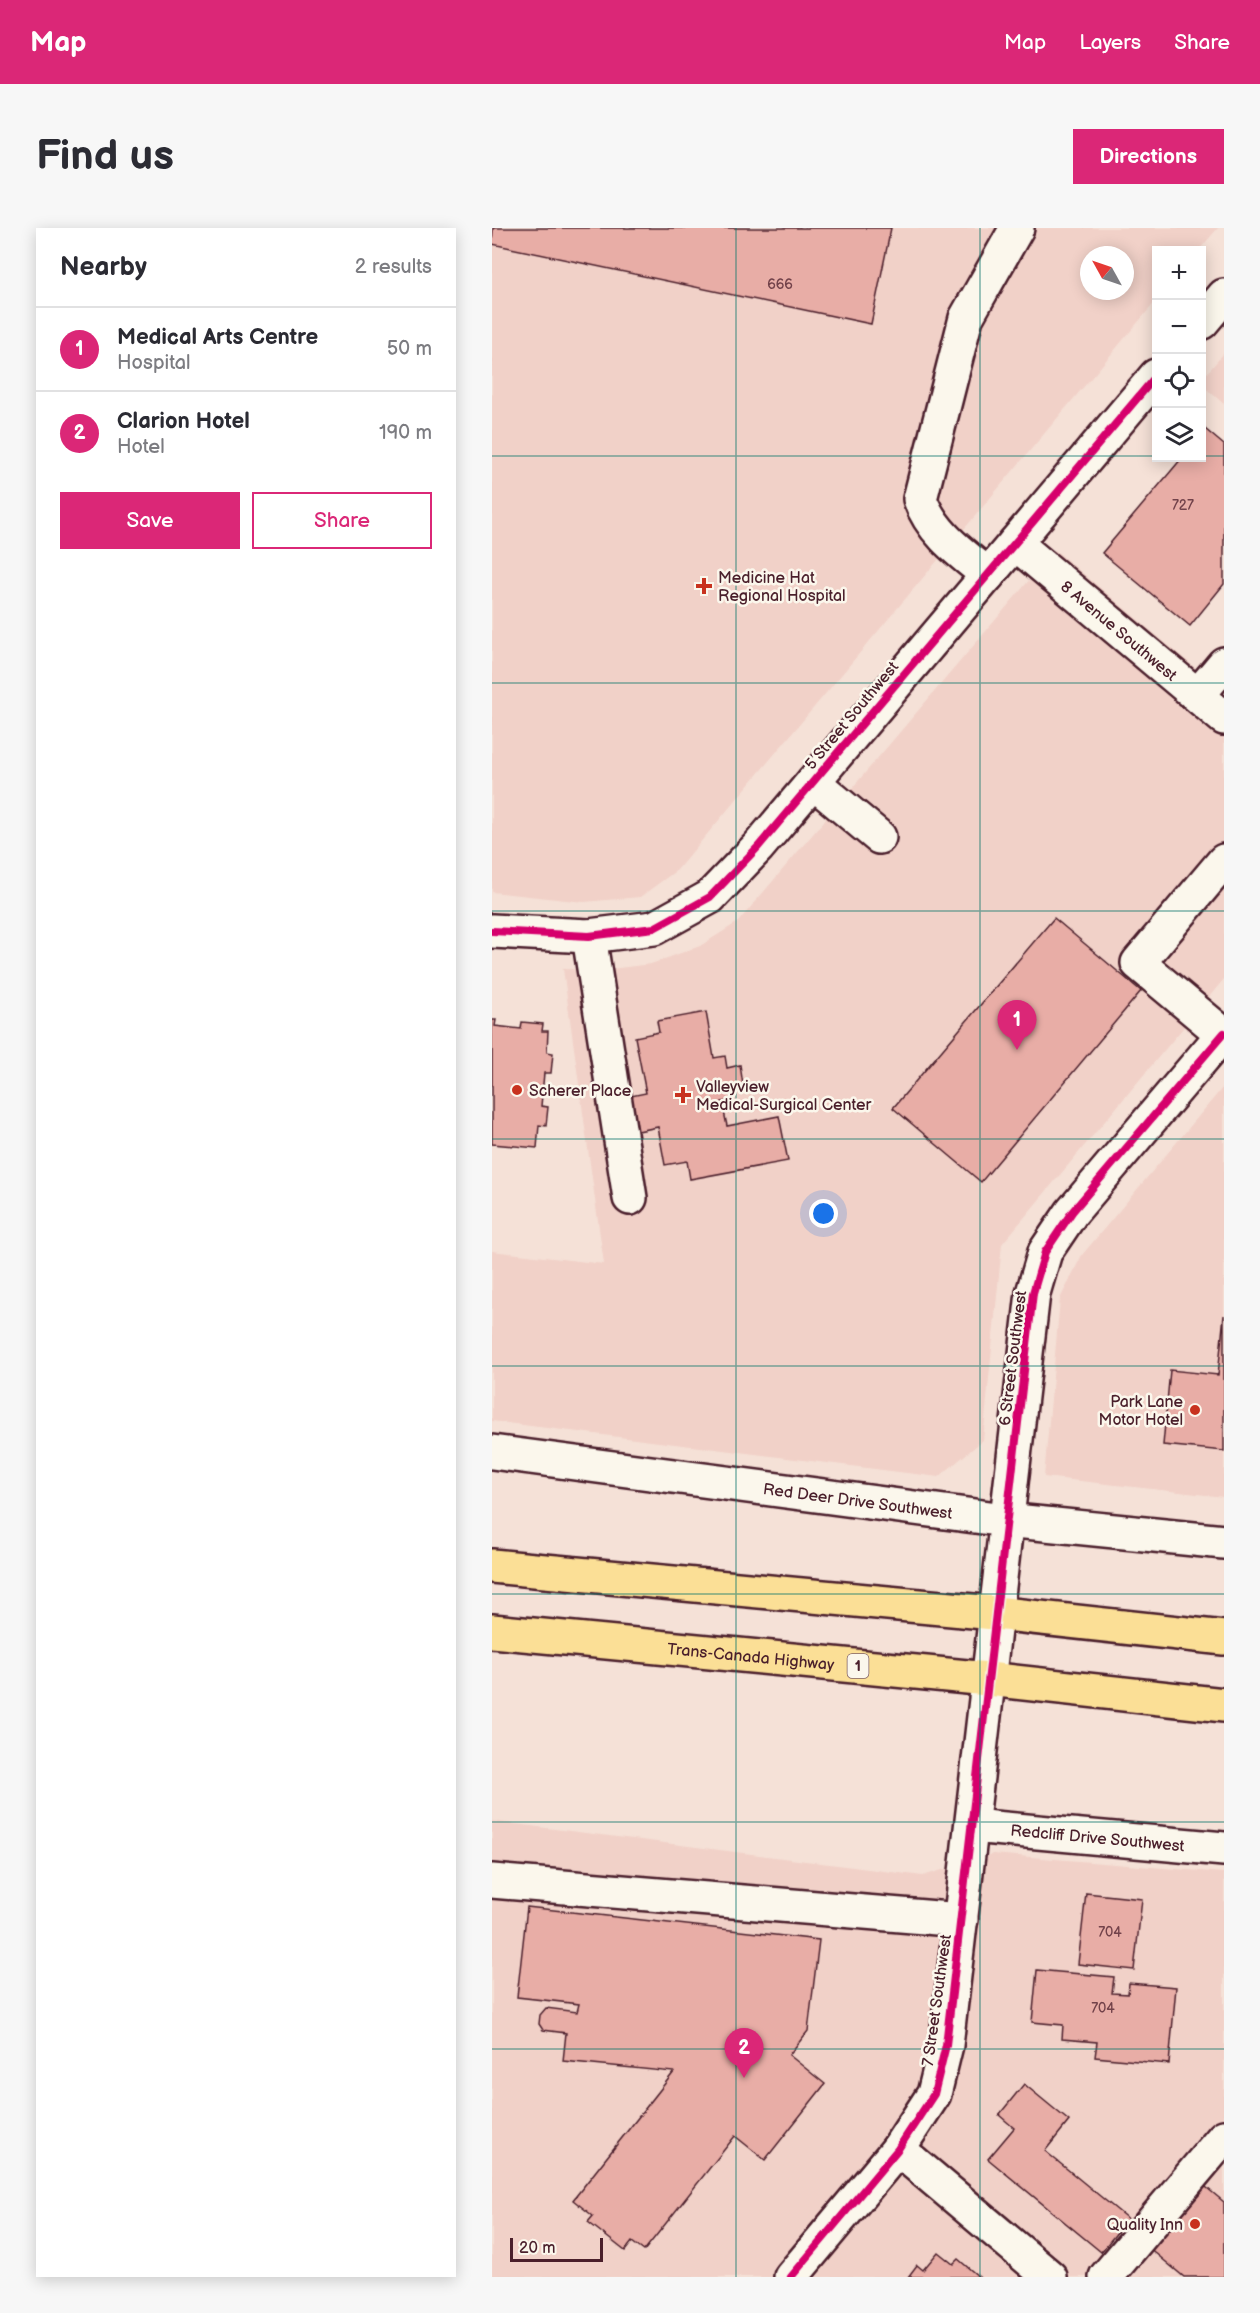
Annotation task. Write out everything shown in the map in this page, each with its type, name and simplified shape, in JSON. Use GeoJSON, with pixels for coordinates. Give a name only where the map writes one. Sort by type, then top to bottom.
{"type":"FeatureCollection","features":[{"type":"Feature","properties":{"kind":"highway"},"geometry":{"type":"LineString","coordinates":[[492,1566],[996,1613],[1224,1638]]}},
{"type":"Feature","properties":{"kind":"highway","name":"Trans-Canada Highway"},"geometry":{"type":"LineString","coordinates":[[492,1631],[988,1679],[1224,1705]]}},
{"type":"Feature","properties":{"kind":"street"},"geometry":{"type":"LineString","coordinates":[[988,575],[945,538],[924,513],[920,499],[966,318],[1016,228]]}},
{"type":"Feature","properties":{"kind":"street"},"geometry":{"type":"LineString","coordinates":[[1206,317],[1224,296]]}},
{"type":"Feature","properties":{"kind":"street","name":"5 Street Southwest"},"geometry":{"type":"LineString","coordinates":[[493,933],[589,936],[654,927],[710,897],[758,847],[1152,381]]}},
{"type":"Feature","properties":{"kind":"street","name":"8 Avenue Southwest"},"geometry":{"type":"LineString","coordinates":[[1015,543],[1224,718]]}},
{"type":"Feature","properties":{"kind":"street"},"geometry":{"type":"LineString","coordinates":[[1198,696],[1224,664]]}},
{"type":"Feature","properties":{"kind":"street"},"geometry":{"type":"LineString","coordinates":[[813,782],[879,837]]}},
{"type":"Feature","properties":{"kind":"street"},"geometry":{"type":"LineString","coordinates":[[1224,861],[1138,963],[1224,1034]]}},
{"type":"Feature","properties":{"kind":"street"},"geometry":{"type":"LineString","coordinates":[[589,936],[630,1198]]}},
{"type":"Feature","properties":{"kind":"street","name":"6 Street Southwest"},"geometry":{"type":"LineString","coordinates":[[988,1679],[1033,1293],[1045,1252],[1072,1212],[1224,1034]]}},
{"type":"Feature","properties":{"kind":"street","name":"Red Deer Drive Southwest"},"geometry":{"type":"LineString","coordinates":[[492,1452],[1005,1520],[1224,1542]]}},
{"type":"Feature","properties":{"kind":"street","name":"7 Street Southwest"},"geometry":{"type":"LineString","coordinates":[[791,2277],[898,2149],[934,2094],[946,2045],[988,1679]]}},
{"type":"Feature","properties":{"kind":"street","name":"Redcliff Drive Southwest"},"geometry":{"type":"LineString","coordinates":[[972,1826],[1224,1849]]}},
{"type":"Feature","properties":{"kind":"street"},"geometry":{"type":"LineString","coordinates":[[492,1881],[961,1920]]}},
{"type":"Feature","properties":{"kind":"street"},"geometry":{"type":"LineString","coordinates":[[1106,2277],[1224,2137]]}},
{"type":"Feature","properties":{"kind":"street"},"geometry":{"type":"LineString","coordinates":[[898,2149],[1050,2277]]}},
{"type":"Feature","properties":{"kind":"shaded area","name":"Medicine Hat Regional Hospital"},"geometry":{"type":"Polygon","coordinates":[[[492,228],[1218,228],[1202,246],[1152,246],[1152,306],[677,870],[640,897],[584,902],[492,892],[492,228]]]}},
{"type":"Feature","properties":{"kind":"shaded area"},"geometry":{"type":"Polygon","coordinates":[[[1224,353],[1224,404],[1206,388],[1206,374],[1224,353]]]}},
{"type":"Feature","properties":{"kind":"shaded area"},"geometry":{"type":"Polygon","coordinates":[[[1055,550],[1201,673],[1224,647],[1224,979],[1002,1244],[983,1440],[939,1477],[492,1421],[492,1251],[604,1264],[563,969],[603,970],[651,964],[700,946],[738,922],[1055,550]]]}},
{"type":"Feature","properties":{"kind":"shaded area"},"geometry":{"type":"Polygon","coordinates":[[[1224,1086],[1224,1497],[1044,1477],[1060,1299],[1082,1255],[1224,1086]]]}},
{"type":"Feature","properties":{"kind":"shaded area"},"geometry":{"type":"Polygon","coordinates":[[[492,1821],[923,1876],[993,1854],[1224,1873],[1224,2277],[492,2277],[492,1821]]]}},
{"type":"Feature","properties":{"kind":"building"},"geometry":{"type":"Polygon","coordinates":[[[493,228],[891,228],[871,324],[492,244],[493,228]]]}},
{"type":"Feature","properties":{"kind":"building"},"geometry":{"type":"Polygon","coordinates":[[[1206,430],[1224,445],[1224,584],[1190,626],[1102,553],[1179,462],[1206,462],[1206,430]]]}},
{"type":"Feature","properties":{"kind":"building"},"geometry":{"type":"Polygon","coordinates":[[[1054,918],[1141,991],[981,1182],[893,1108],[1054,918]]]}},
{"type":"Feature","properties":{"kind":"building","name":"Valleyview Medical-Surgical Center"},"geometry":{"type":"Polygon","coordinates":[[[706,1012],[714,1058],[725,1056],[727,1068],[740,1065],[743,1085],[730,1087],[732,1100],[722,1102],[727,1126],[779,1116],[788,1161],[690,1179],[687,1161],[665,1165],[658,1127],[628,1133],[621,1098],[646,1093],[635,1037],[659,1032],[657,1021],[706,1012]]]}},
{"type":"Feature","properties":{"kind":"building","name":"Scherer Place"},"geometry":{"type":"Polygon","coordinates":[[[492,1020],[496,1020],[495,1026],[521,1029],[522,1022],[543,1024],[542,1031],[548,1031],[547,1052],[553,1053],[551,1073],[544,1073],[541,1106],[548,1107],[546,1126],[539,1125],[537,1148],[492,1144],[492,1020]]]}},
{"type":"Feature","properties":{"kind":"building","name":"Park Lane Motor Hotel"},"geometry":{"type":"Polygon","coordinates":[[[1224,1315],[1224,1451],[1163,1445],[1170,1370],[1218,1375],[1224,1315]]]}},
{"type":"Feature","properties":{"kind":"building"},"geometry":{"type":"Polygon","coordinates":[[[1086,1893],[1142,1899],[1134,1970],[1078,1964],[1086,1893]]]}},
{"type":"Feature","properties":{"kind":"building"},"geometry":{"type":"Polygon","coordinates":[[[527,1907],[819,1940],[808,2031],[789,2055],[825,2084],[765,2160],[735,2136],[644,2251],[632,2242],[625,2251],[588,2222],[593,2216],[573,2200],[674,2072],[563,2061],[566,2033],[543,2030],[539,2024],[540,2015],[546,2008],[577,2012],[579,2004],[517,1997],[527,1907]]]}},
{"type":"Feature","properties":{"kind":"building"},"geometry":{"type":"Polygon","coordinates":[[[1037,1970],[1114,1977],[1112,1993],[1128,1994],[1129,1983],[1176,1987],[1169,2064],[1095,2057],[1097,2042],[1062,2039],[1063,2025],[1032,2022],[1037,1970]]]}},
{"type":"Feature","properties":{"kind":"building"},"geometry":{"type":"Polygon","coordinates":[[[1024,2084],[1069,2121],[1045,2151],[1128,2219],[1101,2252],[988,2159],[1014,2128],[999,2115],[1024,2084]]]}},
{"type":"Feature","properties":{"kind":"building","name":"Quality Inn"},"geometry":{"type":"Polygon","coordinates":[[[1201,2183],[1224,2202],[1224,2277],[1184,2277],[1148,2247],[1201,2183]]]}},
{"type":"Feature","properties":{"kind":"building"},"geometry":{"type":"Polygon","coordinates":[[[938,2252],[953,2264],[958,2259],[979,2277],[908,2277],[917,2265],[923,2270],[938,2252]]]}},
{"type":"Feature","properties":{"kind":"cycle path"},"geometry":{"type":"LineString","coordinates":[[492,931],[589,936],[654,928],[710,897],[758,847],[1152,381]]}},
{"type":"Feature","properties":{"kind":"cycle path"},"geometry":{"type":"LineString","coordinates":[[791,2277],[898,2149],[934,2094],[946,2045],[1033,1293],[1045,1252],[1072,1212],[1224,1033]]}},
{"type":"Feature","properties":{"kind":"place","name":"Medicine Hat Regional Hospital"},"geometry":{"type":"Point","coordinates":[704,586]}},
{"type":"Feature","properties":{"kind":"place","name":"Medical Arts Centre"},"geometry":{"type":"Point","coordinates":[1017,1050]}},
{"type":"Feature","properties":{"kind":"place","name":"Scherer Place"},"geometry":{"type":"Point","coordinates":[517,1090]}},
{"type":"Feature","properties":{"kind":"place","name":"Valleyview Medical-Surgical Center"},"geometry":{"type":"Point","coordinates":[683,1095]}},
{"type":"Feature","properties":{"kind":"place","name":"Park Lane Motor Hotel"},"geometry":{"type":"Point","coordinates":[1195,1410]}},
{"type":"Feature","properties":{"kind":"place","name":"Clarion Hotel"},"geometry":{"type":"Point","coordinates":[744,2078]}},
{"type":"Feature","properties":{"kind":"place","name":"Quality Inn"},"geometry":{"type":"Point","coordinates":[1195,2224]}}]}
